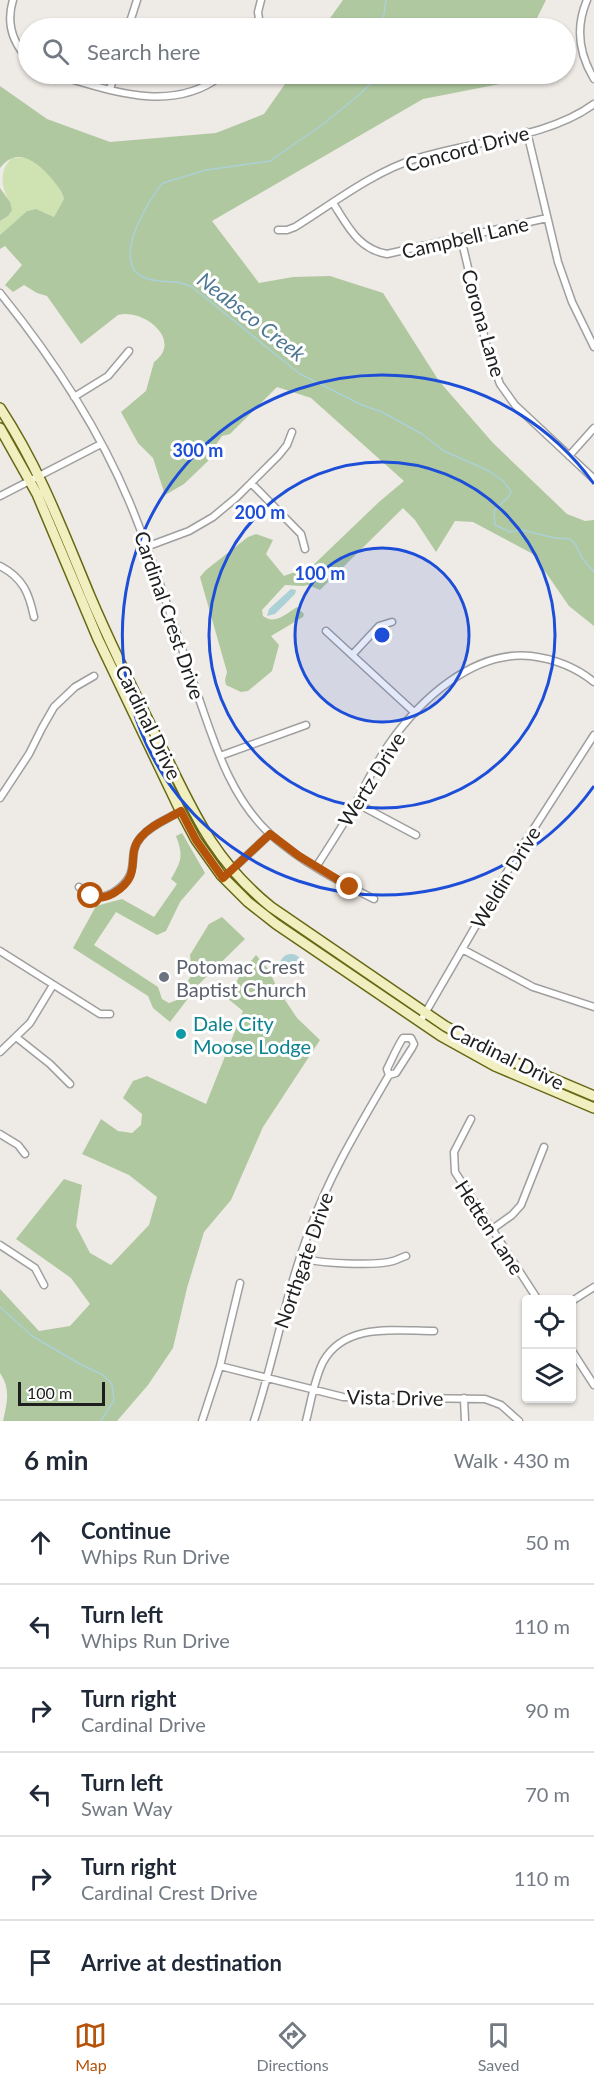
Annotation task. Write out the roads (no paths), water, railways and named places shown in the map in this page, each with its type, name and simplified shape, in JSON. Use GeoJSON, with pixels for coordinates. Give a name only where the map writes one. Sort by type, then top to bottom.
{"type":"FeatureCollection","features":[{"type":"Feature","properties":{"kind":"main road","name":"Cardinal Drive"},"geometry":{"type":"LineString","coordinates":[[0,408],[39,475],[134,692],[196,819],[231,870],[254,894],[422,1018],[502,1057],[594,1096]]}},
{"type":"Feature","properties":{"kind":"main road","name":"Cardinal Drive"},"geometry":{"type":"LineString","coordinates":[[0,428],[54,532],[98,639],[181,811],[196,840],[223,878],[265,915],[495,1066],[594,1108]]}},
{"type":"Feature","properties":{"kind":"street"},"geometry":{"type":"LineString","coordinates":[[13,0],[10,18],[13,36],[18,45]]}},
{"type":"Feature","properties":{"kind":"street"},"geometry":{"type":"LineString","coordinates":[[131,18],[137,0]]}},
{"type":"Feature","properties":{"kind":"street"},"geometry":{"type":"LineString","coordinates":[[259,18],[261,0]]}},
{"type":"Feature","properties":{"kind":"street"},"geometry":{"type":"LineString","coordinates":[[587,0],[579,37],[583,57],[594,79]]}},
{"type":"Feature","properties":{"kind":"street"},"geometry":{"type":"LineString","coordinates":[[91,84],[142,96],[168,96],[194,91],[209,84]]}},
{"type":"Feature","properties":{"kind":"street"},"geometry":{"type":"LineString","coordinates":[[110,89],[112,84]]}},
{"type":"Feature","properties":{"kind":"street","name":"Concord Drive"},"geometry":{"type":"LineString","coordinates":[[278,230],[295,227],[379,175],[407,161],[557,124],[594,104]]}},
{"type":"Feature","properties":{"kind":"street"},"geometry":{"type":"LineString","coordinates":[[527,132],[565,282],[594,347]]}},
{"type":"Feature","properties":{"kind":"street","name":"Campbell Lane"},"geometry":{"type":"LineString","coordinates":[[333,203],[357,239],[366,247],[391,254],[547,218]]}},
{"type":"Feature","properties":{"kind":"street","name":"Corona Lane"},"geometry":{"type":"LineString","coordinates":[[461,238],[487,348],[501,384],[515,405],[593,478]]}},
{"type":"Feature","properties":{"kind":"street","name":"Cardinal Crest Drive"},"geometry":{"type":"LineString","coordinates":[[0,293],[33,335],[74,397],[101,444],[129,501],[220,756],[244,802],[270,834],[316,867],[374,899]]}},
{"type":"Feature","properties":{"kind":"street"},"geometry":{"type":"LineString","coordinates":[[74,397],[108,376],[129,351]]}},
{"type":"Feature","properties":{"kind":"street"},"geometry":{"type":"LineString","coordinates":[[569,456],[594,428]]}},
{"type":"Feature","properties":{"kind":"street"},"geometry":{"type":"LineString","coordinates":[[146,547],[189,531],[226,508],[279,455],[287,445],[292,432]]}},
{"type":"Feature","properties":{"kind":"street"},"geometry":{"type":"LineString","coordinates":[[0,496],[101,444]]}},
{"type":"Feature","properties":{"kind":"street"},"geometry":{"type":"LineString","coordinates":[[251,483],[301,534],[305,549]]}},
{"type":"Feature","properties":{"kind":"street"},"geometry":{"type":"LineString","coordinates":[[0,566],[14,574],[24,585],[34,617]]}},
{"type":"Feature","properties":{"kind":"street"},"geometry":{"type":"LineString","coordinates":[[352,655],[379,626],[392,622]]}},
{"type":"Feature","properties":{"kind":"street"},"geometry":{"type":"LineString","coordinates":[[326,630],[416,712]]}},
{"type":"Feature","properties":{"kind":"street","name":"Wertz Drive"},"geometry":{"type":"LineString","coordinates":[[316,867],[388,745],[416,712],[455,679],[485,663],[510,656],[534,656],[557,662],[594,682]]}},
{"type":"Feature","properties":{"kind":"street"},"geometry":{"type":"LineString","coordinates":[[0,798],[29,754],[54,707],[75,687],[94,676]]}},
{"type":"Feature","properties":{"kind":"street"},"geometry":{"type":"LineString","coordinates":[[220,756],[306,725]]}},
{"type":"Feature","properties":{"kind":"street","name":"Weldin Drive"},"geometry":{"type":"LineString","coordinates":[[422,1018],[518,853],[594,735]]}},
{"type":"Feature","properties":{"kind":"street"},"geometry":{"type":"LineString","coordinates":[[356,802],[416,835]]}},
{"type":"Feature","properties":{"kind":"street"},"geometry":{"type":"LineString","coordinates":[[79,887],[91,896],[103,897],[112,894],[127,883],[133,869],[135,848],[142,836],[181,811]]}},
{"type":"Feature","properties":{"kind":"street"},"geometry":{"type":"LineString","coordinates":[[223,878],[270,834]]}},
{"type":"Feature","properties":{"kind":"street"},"geometry":{"type":"LineString","coordinates":[[462,949],[533,987],[594,1007]]}},
{"type":"Feature","properties":{"kind":"street"},"geometry":{"type":"LineString","coordinates":[[0,951],[100,1014],[110,1014]]}},
{"type":"Feature","properties":{"kind":"street"},"geometry":{"type":"LineString","coordinates":[[0,1052],[30,1023],[53,985]]}},
{"type":"Feature","properties":{"kind":"street"},"geometry":{"type":"LineString","coordinates":[[16,1037],[50,1064],[70,1084]]}},
{"type":"Feature","properties":{"kind":"street","name":"Northgate Drive"},"geometry":{"type":"LineString","coordinates":[[254,1421],[300,1257],[330,1182],[352,1138],[389,1075],[396,1073],[412,1048],[414,1044],[411,1038],[403,1038],[400,1041],[387,1069],[389,1075]]}},
{"type":"Feature","properties":{"kind":"street","name":"Hetten Lane"},"geometry":{"type":"LineString","coordinates":[[471,1119],[456,1146],[453,1166],[457,1177],[535,1295]]}},
{"type":"Feature","properties":{"kind":"street"},"geometry":{"type":"LineString","coordinates":[[0,1134],[18,1145],[25,1154]]}},
{"type":"Feature","properties":{"kind":"street"},"geometry":{"type":"LineString","coordinates":[[491,1230],[512,1215],[521,1205],[544,1148]]}},
{"type":"Feature","properties":{"kind":"street"},"geometry":{"type":"LineString","coordinates":[[0,1245],[35,1269],[44,1285]]}},
{"type":"Feature","properties":{"kind":"street"},"geometry":{"type":"LineString","coordinates":[[300,1257],[312,1261],[347,1263],[392,1262],[406,1256]]}},
{"type":"Feature","properties":{"kind":"street"},"geometry":{"type":"LineString","coordinates":[[202,1421],[220,1366],[240,1283]]}},
{"type":"Feature","properties":{"kind":"street"},"geometry":{"type":"LineString","coordinates":[[576,1298],[594,1287]]}},
{"type":"Feature","properties":{"kind":"street"},"geometry":{"type":"LineString","coordinates":[[306,1421],[320,1371],[329,1354],[339,1344],[350,1337],[372,1331],[434,1331]]}},
{"type":"Feature","properties":{"kind":"street"},"geometry":{"type":"LineString","coordinates":[[576,1357],[594,1385]]}},
{"type":"Feature","properties":{"kind":"street","name":"Vista Drive"},"geometry":{"type":"LineString","coordinates":[[220,1366],[314,1391],[353,1398],[477,1398],[494,1402],[508,1410],[519,1421]]}},
{"type":"Feature","properties":{"kind":"street"},"geometry":{"type":"LineString","coordinates":[[464,1398],[465,1421]]}},
{"type":"Feature","properties":{"kind":"water"},"geometry":{"type":"Polygon","coordinates":[[[291,589],[296,590],[295,594],[275,614],[267,616],[269,609],[291,589]]]}},
{"type":"Feature","properties":{"kind":"water"},"geometry":{"type":"Polygon","coordinates":[[[291,954],[301,961],[302,965],[295,975],[291,976],[281,969],[280,965],[287,955],[291,954]]]}},
{"type":"Feature","properties":{"kind":"waterway","name":"Neabsco Creek"},"geometry":{"type":"LineString","coordinates":[[383,18],[386,0]]}},
{"type":"Feature","properties":{"kind":"waterway","name":"Neabsco Creek"},"geometry":{"type":"LineString","coordinates":[[370,84],[322,125],[270,161],[206,170],[163,183],[135,230],[131,245],[134,269],[143,277],[155,281],[180,283],[192,287],[300,374],[362,405],[382,412],[422,434],[444,451],[487,470],[503,481],[511,491],[494,511],[495,525],[510,532],[522,530],[570,539],[594,572]]}},
{"type":"Feature","properties":{"kind":"waterway"},"geometry":{"type":"LineString","coordinates":[[0,1307],[32,1336],[103,1375],[112,1384],[114,1400],[101,1421]]}},
{"type":"Feature","properties":{"kind":"place","name":"Potomac Crest Baptist Church"},"geometry":{"type":"Point","coordinates":[164,977]}},
{"type":"Feature","properties":{"kind":"place","name":"Dale City Moose Lodge"},"geometry":{"type":"Point","coordinates":[181,1034]}}]}
